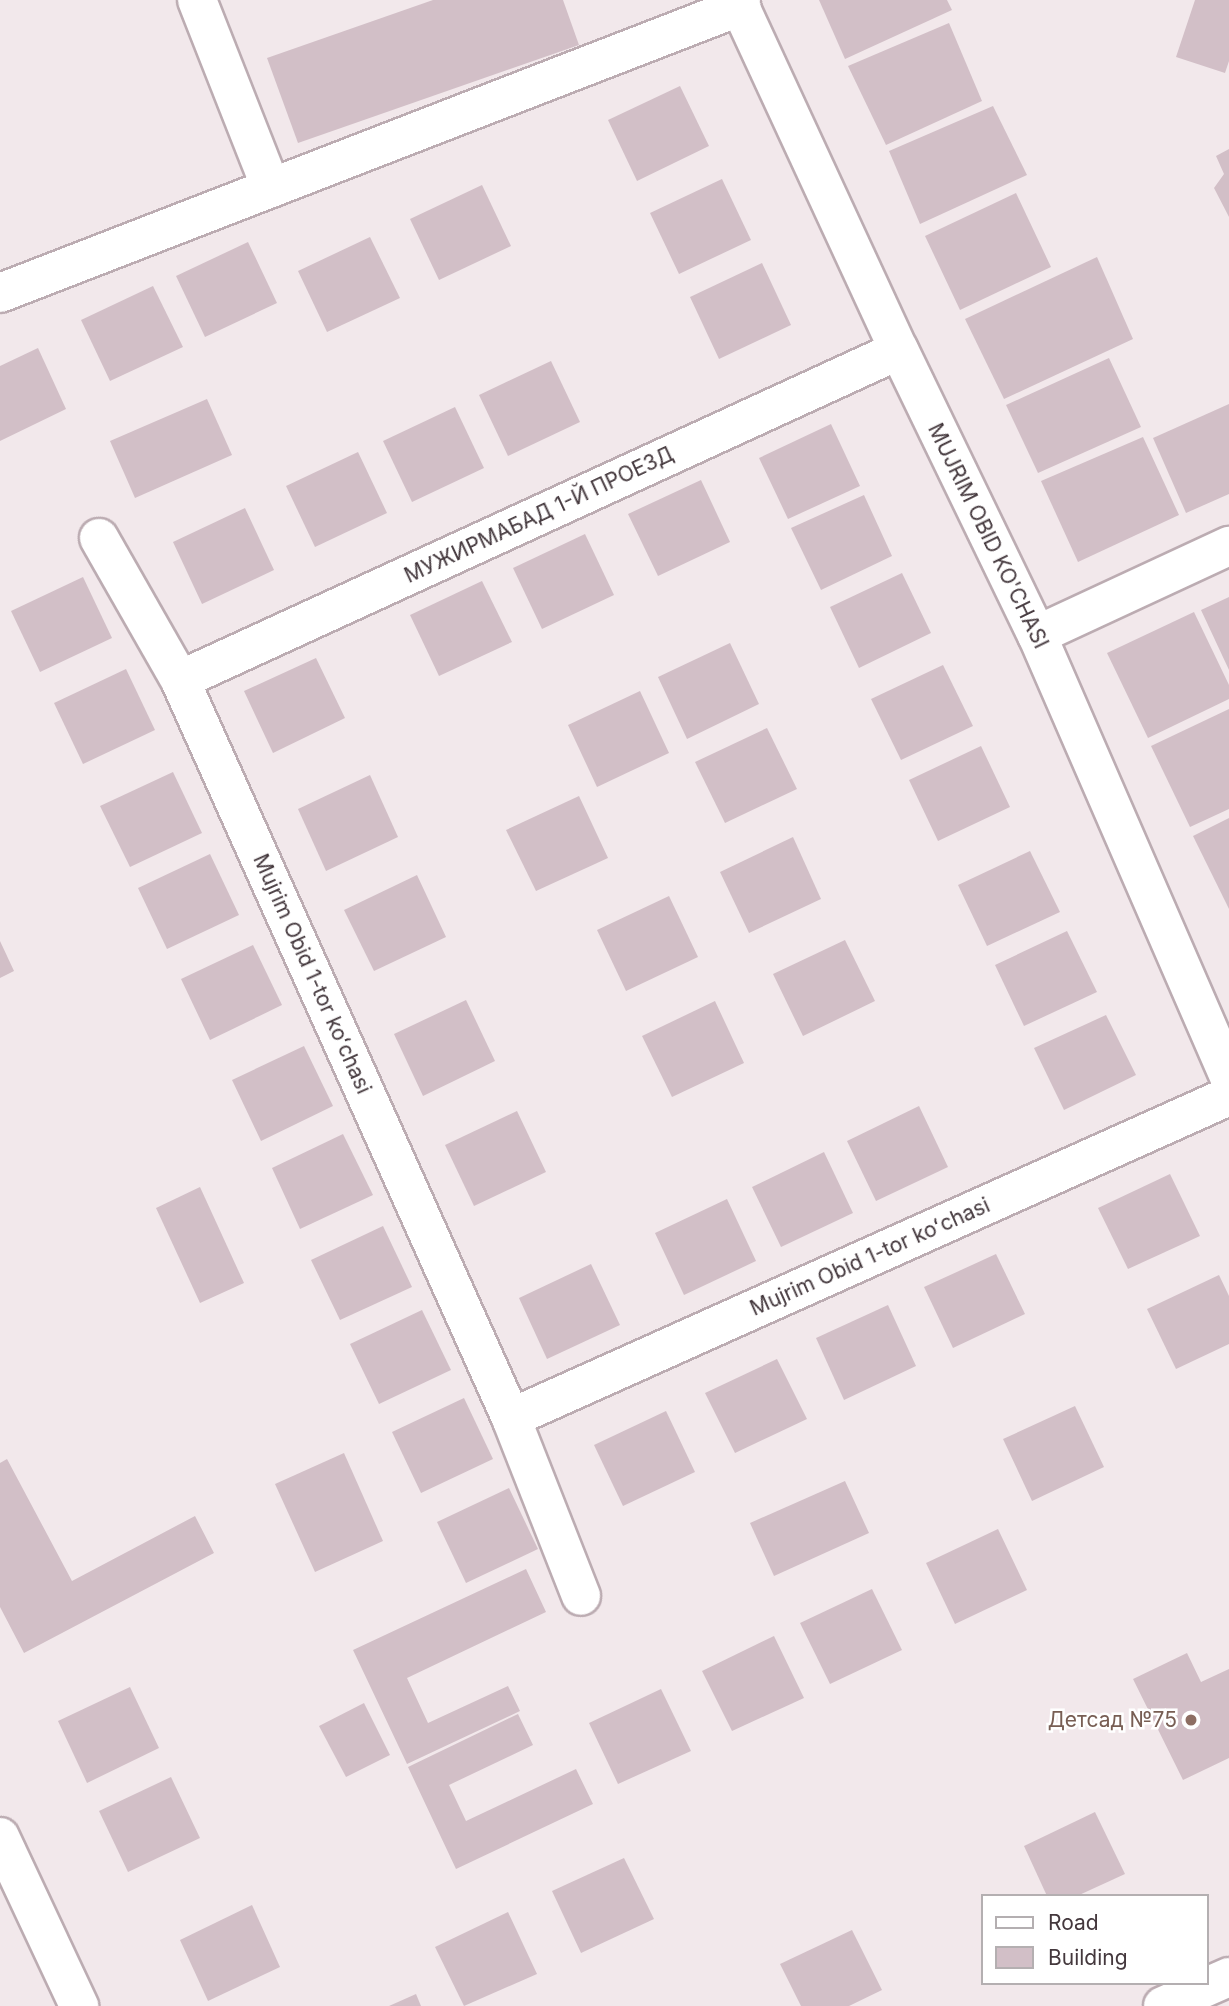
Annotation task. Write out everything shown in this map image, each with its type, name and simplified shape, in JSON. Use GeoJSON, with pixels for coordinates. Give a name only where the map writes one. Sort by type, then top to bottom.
{"type":"FeatureCollection","features":[{"type":"Feature","properties":{"kind":"street"},"geometry":{"type":"LineString","coordinates":[[198,0],[271,188]]}},
{"type":"Feature","properties":{"kind":"street"},"geometry":{"type":"LineString","coordinates":[[0,293],[739,3]]}},
{"type":"Feature","properties":{"kind":"street","name":"MUJRIM OBID KO'CHASI"},"geometry":{"type":"LineString","coordinates":[[739,3],[899,350],[1037,635],[1229,1076]]}},
{"type":"Feature","properties":{"kind":"street","name":"МУЖИРМАБАД 1-Й ПРОЕЗД"},"geometry":{"type":"LineString","coordinates":[[180,680],[899,350]]}},
{"type":"Feature","properties":{"kind":"street","name":"Mujrim Obid 1-tor koʻchasi"},"geometry":{"type":"LineString","coordinates":[[99,538],[180,680],[511,1419],[581,1596]]}},
{"type":"Feature","properties":{"kind":"street"},"geometry":{"type":"LineString","coordinates":[[1037,635],[1229,546]]}},
{"type":"Feature","properties":{"kind":"street","name":"Mujrim Obid 1-tor koʻchasi"},"geometry":{"type":"LineString","coordinates":[[511,1419],[1229,1096]]}},
{"type":"Feature","properties":{"kind":"street"},"geometry":{"type":"LineString","coordinates":[[0,1837],[79,2006]]}},
{"type":"Feature","properties":{"kind":"street"},"geometry":{"type":"LineString","coordinates":[[1163,2006],[1229,1977]]}},
{"type":"Feature","properties":{"kind":"building"},"geometry":{"type":"Polygon","coordinates":[[[433,0],[563,0],[579,45],[298,143],[267,58],[433,0]]]}},
{"type":"Feature","properties":{"kind":"building"},"geometry":{"type":"Polygon","coordinates":[[[819,0],[947,0],[952,10],[845,59],[819,0]]]}},
{"type":"Feature","properties":{"kind":"building"},"geometry":{"type":"Polygon","coordinates":[[[1195,0],[1229,0],[1229,61],[1225,73],[1176,57],[1195,0]]]}},
{"type":"Feature","properties":{"kind":"building"},"geometry":{"type":"Polygon","coordinates":[[[949,23],[982,101],[886,145],[848,66],[949,23]]]}},
{"type":"Feature","properties":{"kind":"building"},"geometry":{"type":"Polygon","coordinates":[[[680,86],[709,146],[637,181],[608,120],[680,86]]]}},
{"type":"Feature","properties":{"kind":"building"},"geometry":{"type":"Polygon","coordinates":[[[993,106],[1027,175],[920,224],[889,151],[993,106]]]}},
{"type":"Feature","properties":{"kind":"building"},"geometry":{"type":"Polygon","coordinates":[[[1229,149],[1229,217],[1214,188],[1224,174],[1216,156],[1229,149]]]}},
{"type":"Feature","properties":{"kind":"building"},"geometry":{"type":"Polygon","coordinates":[[[722,179],[751,240],[679,274],[650,213],[722,179]]]}},
{"type":"Feature","properties":{"kind":"building"},"geometry":{"type":"Polygon","coordinates":[[[482,185],[511,246],[439,280],[410,219],[482,185]]]}},
{"type":"Feature","properties":{"kind":"building"},"geometry":{"type":"Polygon","coordinates":[[[1016,193],[1051,267],[960,310],[925,236],[1016,193]]]}},
{"type":"Feature","properties":{"kind":"building"},"geometry":{"type":"Polygon","coordinates":[[[370,237],[400,298],[327,332],[298,271],[370,237]]]}},
{"type":"Feature","properties":{"kind":"building"},"geometry":{"type":"Polygon","coordinates":[[[248,242],[277,303],[205,337],[176,276],[248,242]]]}},
{"type":"Feature","properties":{"kind":"building"},"geometry":{"type":"Polygon","coordinates":[[[1097,257],[1133,339],[1004,399],[965,319],[1097,257]]]}},
{"type":"Feature","properties":{"kind":"building"},"geometry":{"type":"Polygon","coordinates":[[[762,263],[791,325],[719,359],[690,297],[762,263]]]}},
{"type":"Feature","properties":{"kind":"building"},"geometry":{"type":"Polygon","coordinates":[[[153,286],[183,347],[110,381],[81,320],[153,286]]]}},
{"type":"Feature","properties":{"kind":"building"},"geometry":{"type":"Polygon","coordinates":[[[38,348],[66,409],[0,441],[0,366],[38,348]]]}},
{"type":"Feature","properties":{"kind":"building"},"geometry":{"type":"Polygon","coordinates":[[[1109,358],[1141,427],[1038,473],[1006,405],[1109,358]]]}},
{"type":"Feature","properties":{"kind":"building"},"geometry":{"type":"Polygon","coordinates":[[[551,361],[580,422],[508,456],[479,395],[551,361]]]}},
{"type":"Feature","properties":{"kind":"building"},"geometry":{"type":"Polygon","coordinates":[[[207,399],[232,455],[135,498],[110,441],[207,399]]]}},
{"type":"Feature","properties":{"kind":"building"},"geometry":{"type":"Polygon","coordinates":[[[1229,404],[1229,494],[1186,513],[1153,438],[1229,404]]]}},
{"type":"Feature","properties":{"kind":"building"},"geometry":{"type":"Polygon","coordinates":[[[455,407],[484,468],[412,502],[383,441],[455,407]]]}},
{"type":"Feature","properties":{"kind":"building"},"geometry":{"type":"Polygon","coordinates":[[[831,424],[860,486],[788,519],[759,458],[831,424]]]}},
{"type":"Feature","properties":{"kind":"building"},"geometry":{"type":"Polygon","coordinates":[[[1143,437],[1179,515],[1078,562],[1041,481],[1143,437]]]}},
{"type":"Feature","properties":{"kind":"building"},"geometry":{"type":"Polygon","coordinates":[[[358,452],[387,513],[315,547],[286,486],[358,452]]]}},
{"type":"Feature","properties":{"kind":"building"},"geometry":{"type":"Polygon","coordinates":[[[701,480],[730,542],[658,576],[628,514],[701,480]]]}},
{"type":"Feature","properties":{"kind":"building"},"geometry":{"type":"Polygon","coordinates":[[[864,495],[892,556],[821,590],[791,528],[864,495]]]}},
{"type":"Feature","properties":{"kind":"building"},"geometry":{"type":"Polygon","coordinates":[[[245,508],[274,570],[202,604],[173,542],[245,508]]]}},
{"type":"Feature","properties":{"kind":"building"},"geometry":{"type":"Polygon","coordinates":[[[585,534],[614,595],[542,629],[513,568],[585,534]]]}},
{"type":"Feature","properties":{"kind":"building"},"geometry":{"type":"Polygon","coordinates":[[[902,573],[931,633],[859,668],[830,607],[902,573]]]}},
{"type":"Feature","properties":{"kind":"building"},"geometry":{"type":"Polygon","coordinates":[[[83,577],[112,638],[40,672],[11,611],[83,577]]]}},
{"type":"Feature","properties":{"kind":"building"},"geometry":{"type":"Polygon","coordinates":[[[482,581],[512,642],[439,676],[410,615],[482,581]]]}},
{"type":"Feature","properties":{"kind":"building"},"geometry":{"type":"Polygon","coordinates":[[[1229,597],[1229,670],[1201,610],[1229,597]]]}},
{"type":"Feature","properties":{"kind":"building"},"geometry":{"type":"Polygon","coordinates":[[[1194,612],[1229,685],[1229,699],[1148,738],[1107,653],[1194,612]]]}},
{"type":"Feature","properties":{"kind":"building"},"geometry":{"type":"Polygon","coordinates":[[[730,643],[759,704],[687,739],[658,677],[730,643]]]}},
{"type":"Feature","properties":{"kind":"building"},"geometry":{"type":"Polygon","coordinates":[[[316,658],[345,718],[273,753],[244,691],[316,658]]]}},
{"type":"Feature","properties":{"kind":"building"},"geometry":{"type":"Polygon","coordinates":[[[943,665],[973,726],[901,760],[871,699],[943,665]]]}},
{"type":"Feature","properties":{"kind":"building"},"geometry":{"type":"Polygon","coordinates":[[[126,669],[155,730],[83,764],[54,703],[126,669]]]}},
{"type":"Feature","properties":{"kind":"building"},"geometry":{"type":"Polygon","coordinates":[[[640,691],[669,753],[597,787],[568,725],[640,691]]]}},
{"type":"Feature","properties":{"kind":"building"},"geometry":{"type":"Polygon","coordinates":[[[1229,709],[1229,809],[1190,827],[1151,746],[1229,709]]]}},
{"type":"Feature","properties":{"kind":"building"},"geometry":{"type":"Polygon","coordinates":[[[767,728],[797,789],[725,823],[695,762],[767,728]]]}},
{"type":"Feature","properties":{"kind":"building"},"geometry":{"type":"Polygon","coordinates":[[[981,746],[1010,807],[938,841],[909,780],[981,746]]]}},
{"type":"Feature","properties":{"kind":"building"},"geometry":{"type":"Polygon","coordinates":[[[173,772],[202,833],[130,867],[100,806],[173,772]]]}},
{"type":"Feature","properties":{"kind":"building"},"geometry":{"type":"Polygon","coordinates":[[[370,775],[398,837],[326,871],[298,809],[370,775]]]}},
{"type":"Feature","properties":{"kind":"building"},"geometry":{"type":"Polygon","coordinates":[[[579,796],[608,858],[536,891],[506,830],[579,796]]]}},
{"type":"Feature","properties":{"kind":"building"},"geometry":{"type":"Polygon","coordinates":[[[1229,818],[1229,909],[1193,836],[1229,818]]]}},
{"type":"Feature","properties":{"kind":"building"},"geometry":{"type":"Polygon","coordinates":[[[793,837],[821,899],[749,933],[720,872],[793,837]]]}},
{"type":"Feature","properties":{"kind":"building"},"geometry":{"type":"Polygon","coordinates":[[[1030,851],[1060,912],[987,946],[958,885],[1030,851]]]}},
{"type":"Feature","properties":{"kind":"building"},"geometry":{"type":"Polygon","coordinates":[[[210,854],[239,915],[167,949],[138,888],[210,854]]]}},
{"type":"Feature","properties":{"kind":"building"},"geometry":{"type":"Polygon","coordinates":[[[417,875],[446,937],[374,971],[344,910],[417,875]]]}},
{"type":"Feature","properties":{"kind":"building"},"geometry":{"type":"Polygon","coordinates":[[[669,896],[698,957],[626,991],[597,930],[669,896]]]}},
{"type":"Feature","properties":{"kind":"building"},"geometry":{"type":"Polygon","coordinates":[[[1067,931],[1097,992],[1024,1026],[995,965],[1067,931]]]}},
{"type":"Feature","properties":{"kind":"building"},"geometry":{"type":"Polygon","coordinates":[[[845,940],[875,1001],[803,1036],[773,974],[845,940]]]}},
{"type":"Feature","properties":{"kind":"building"},"geometry":{"type":"Polygon","coordinates":[[[0,941],[14,971],[0,978],[0,941]]]}},
{"type":"Feature","properties":{"kind":"building"},"geometry":{"type":"Polygon","coordinates":[[[253,945],[282,1005],[210,1040],[181,979],[253,945]]]}},
{"type":"Feature","properties":{"kind":"building"},"geometry":{"type":"Polygon","coordinates":[[[466,1000],[495,1061],[423,1096],[394,1034],[466,1000]]]}},
{"type":"Feature","properties":{"kind":"building"},"geometry":{"type":"Polygon","coordinates":[[[715,1001],[744,1063],[672,1097],[642,1036],[715,1001]]]}},
{"type":"Feature","properties":{"kind":"building"},"geometry":{"type":"Polygon","coordinates":[[[1106,1015],[1136,1075],[1064,1110],[1034,1048],[1106,1015]]]}},
{"type":"Feature","properties":{"kind":"building"},"geometry":{"type":"Polygon","coordinates":[[[304,1046],[333,1106],[261,1141],[232,1080],[304,1046]]]}},
{"type":"Feature","properties":{"kind":"building"},"geometry":{"type":"Polygon","coordinates":[[[919,1106],[948,1167],[876,1201],[847,1141],[919,1106]]]}},
{"type":"Feature","properties":{"kind":"building"},"geometry":{"type":"Polygon","coordinates":[[[517,1111],[546,1172],[474,1206],[445,1145],[517,1111]]]}},
{"type":"Feature","properties":{"kind":"building"},"geometry":{"type":"Polygon","coordinates":[[[343,1134],[373,1195],[300,1229],[272,1168],[343,1134]]]}},
{"type":"Feature","properties":{"kind":"building"},"geometry":{"type":"Polygon","coordinates":[[[824,1152],[853,1213],[781,1247],[752,1187],[824,1152]]]}},
{"type":"Feature","properties":{"kind":"building"},"geometry":{"type":"Polygon","coordinates":[[[1170,1174],[1200,1236],[1128,1269],[1098,1208],[1170,1174]]]}},
{"type":"Feature","properties":{"kind":"building"},"geometry":{"type":"Polygon","coordinates":[[[200,1187],[244,1283],[200,1303],[156,1208],[200,1187]]]}},
{"type":"Feature","properties":{"kind":"building"},"geometry":{"type":"Polygon","coordinates":[[[727,1199],[756,1261],[684,1295],[655,1233],[727,1199]]]}},
{"type":"Feature","properties":{"kind":"building"},"geometry":{"type":"Polygon","coordinates":[[[383,1226],[412,1287],[340,1320],[311,1260],[383,1226]]]}},
{"type":"Feature","properties":{"kind":"building"},"geometry":{"type":"Polygon","coordinates":[[[996,1254],[1025,1314],[953,1348],[924,1287],[996,1254]]]}},
{"type":"Feature","properties":{"kind":"building"},"geometry":{"type":"Polygon","coordinates":[[[591,1264],[620,1325],[547,1359],[519,1298],[591,1264]]]}},
{"type":"Feature","properties":{"kind":"building"},"geometry":{"type":"Polygon","coordinates":[[[1219,1275],[1229,1296],[1229,1344],[1176,1369],[1147,1309],[1219,1275]]]}},
{"type":"Feature","properties":{"kind":"building"},"geometry":{"type":"Polygon","coordinates":[[[888,1305],[916,1366],[844,1400],[816,1338],[888,1305]]]}},
{"type":"Feature","properties":{"kind":"building"},"geometry":{"type":"Polygon","coordinates":[[[422,1310],[451,1370],[379,1404],[350,1344],[422,1310]]]}},
{"type":"Feature","properties":{"kind":"building"},"geometry":{"type":"Polygon","coordinates":[[[777,1359],[807,1419],[735,1453],[705,1393],[777,1359]]]}},
{"type":"Feature","properties":{"kind":"building"},"geometry":{"type":"Polygon","coordinates":[[[464,1398],[493,1459],[421,1493],[392,1432],[464,1398]]]}},
{"type":"Feature","properties":{"kind":"building"},"geometry":{"type":"Polygon","coordinates":[[[1075,1406],[1104,1467],[1032,1501],[1003,1439],[1075,1406]]]}},
{"type":"Feature","properties":{"kind":"building"},"geometry":{"type":"Polygon","coordinates":[[[666,1411],[695,1472],[623,1506],[594,1445],[666,1411]]]}},
{"type":"Feature","properties":{"kind":"building"},"geometry":{"type":"Polygon","coordinates":[[[344,1453],[383,1541],[315,1572],[275,1484],[344,1453]]]}},
{"type":"Feature","properties":{"kind":"building"},"geometry":{"type":"Polygon","coordinates":[[[7,1459],[72,1581],[195,1516],[214,1553],[24,1653],[0,1607],[0,1463],[7,1459]]]}},
{"type":"Feature","properties":{"kind":"building"},"geometry":{"type":"Polygon","coordinates":[[[845,1481],[869,1533],[774,1576],[750,1523],[845,1481]]]}},
{"type":"Feature","properties":{"kind":"building"},"geometry":{"type":"Polygon","coordinates":[[[509,1488],[538,1549],[466,1583],[437,1522],[509,1488]]]}},
{"type":"Feature","properties":{"kind":"building"},"geometry":{"type":"Polygon","coordinates":[[[998,1529],[1027,1590],[955,1624],[926,1563],[998,1529]]]}},
{"type":"Feature","properties":{"kind":"building"},"geometry":{"type":"Polygon","coordinates":[[[526,1569],[546,1612],[407,1678],[428,1723],[508,1686],[520,1711],[407,1764],[353,1650],[526,1569]]]}},
{"type":"Feature","properties":{"kind":"building"},"geometry":{"type":"Polygon","coordinates":[[[872,1589],[902,1650],[830,1684],[800,1623],[872,1589]]]}},
{"type":"Feature","properties":{"kind":"building"},"geometry":{"type":"Polygon","coordinates":[[[774,1636],[804,1698],[732,1731],[702,1671],[774,1636]]]}},
{"type":"Feature","properties":{"kind":"building","name":"Детсад №75"},"geometry":{"type":"Polygon","coordinates":[[[1187,1653],[1201,1682],[1229,1669],[1229,1758],[1183,1780],[1133,1679],[1187,1653]]]}},
{"type":"Feature","properties":{"kind":"building"},"geometry":{"type":"Polygon","coordinates":[[[130,1687],[159,1748],[87,1783],[58,1721],[130,1687]]]}},
{"type":"Feature","properties":{"kind":"building"},"geometry":{"type":"Polygon","coordinates":[[[661,1689],[691,1751],[618,1784],[589,1723],[661,1689]]]}},
{"type":"Feature","properties":{"kind":"building"},"geometry":{"type":"Polygon","coordinates":[[[364,1703],[390,1755],[346,1777],[319,1726],[364,1703]]]}},
{"type":"Feature","properties":{"kind":"building"},"geometry":{"type":"Polygon","coordinates":[[[518,1714],[533,1745],[449,1785],[466,1821],[576,1769],[593,1804],[456,1869],[408,1767],[518,1714]]]}},
{"type":"Feature","properties":{"kind":"building"},"geometry":{"type":"Polygon","coordinates":[[[171,1777],[200,1838],[128,1872],[99,1811],[171,1777]]]}},
{"type":"Feature","properties":{"kind":"building"},"geometry":{"type":"Polygon","coordinates":[[[1095,1812],[1125,1874],[1081,1894],[1046,1894],[1024,1846],[1095,1812]]]}},
{"type":"Feature","properties":{"kind":"building"},"geometry":{"type":"Polygon","coordinates":[[[624,1858],[654,1919],[581,1953],[552,1891],[624,1858]]]}},
{"type":"Feature","properties":{"kind":"building"},"geometry":{"type":"Polygon","coordinates":[[[252,1905],[280,1967],[208,2001],[180,1940],[252,1905]]]}},
{"type":"Feature","properties":{"kind":"building"},"geometry":{"type":"Polygon","coordinates":[[[508,1912],[537,1974],[464,2006],[435,1947],[508,1912]]]}},
{"type":"Feature","properties":{"kind":"building"},"geometry":{"type":"Polygon","coordinates":[[[852,1930],[882,1990],[849,2006],[801,2006],[780,1964],[852,1930]]]}},
{"type":"Feature","properties":{"kind":"building"},"geometry":{"type":"Polygon","coordinates":[[[416,1994],[421,2006],[389,2006],[416,1994]]]}},
{"type":"Feature","properties":{"kind":"place","name":"Детсад №75"},"geometry":{"type":"Point","coordinates":[1191,1720]}}]}
